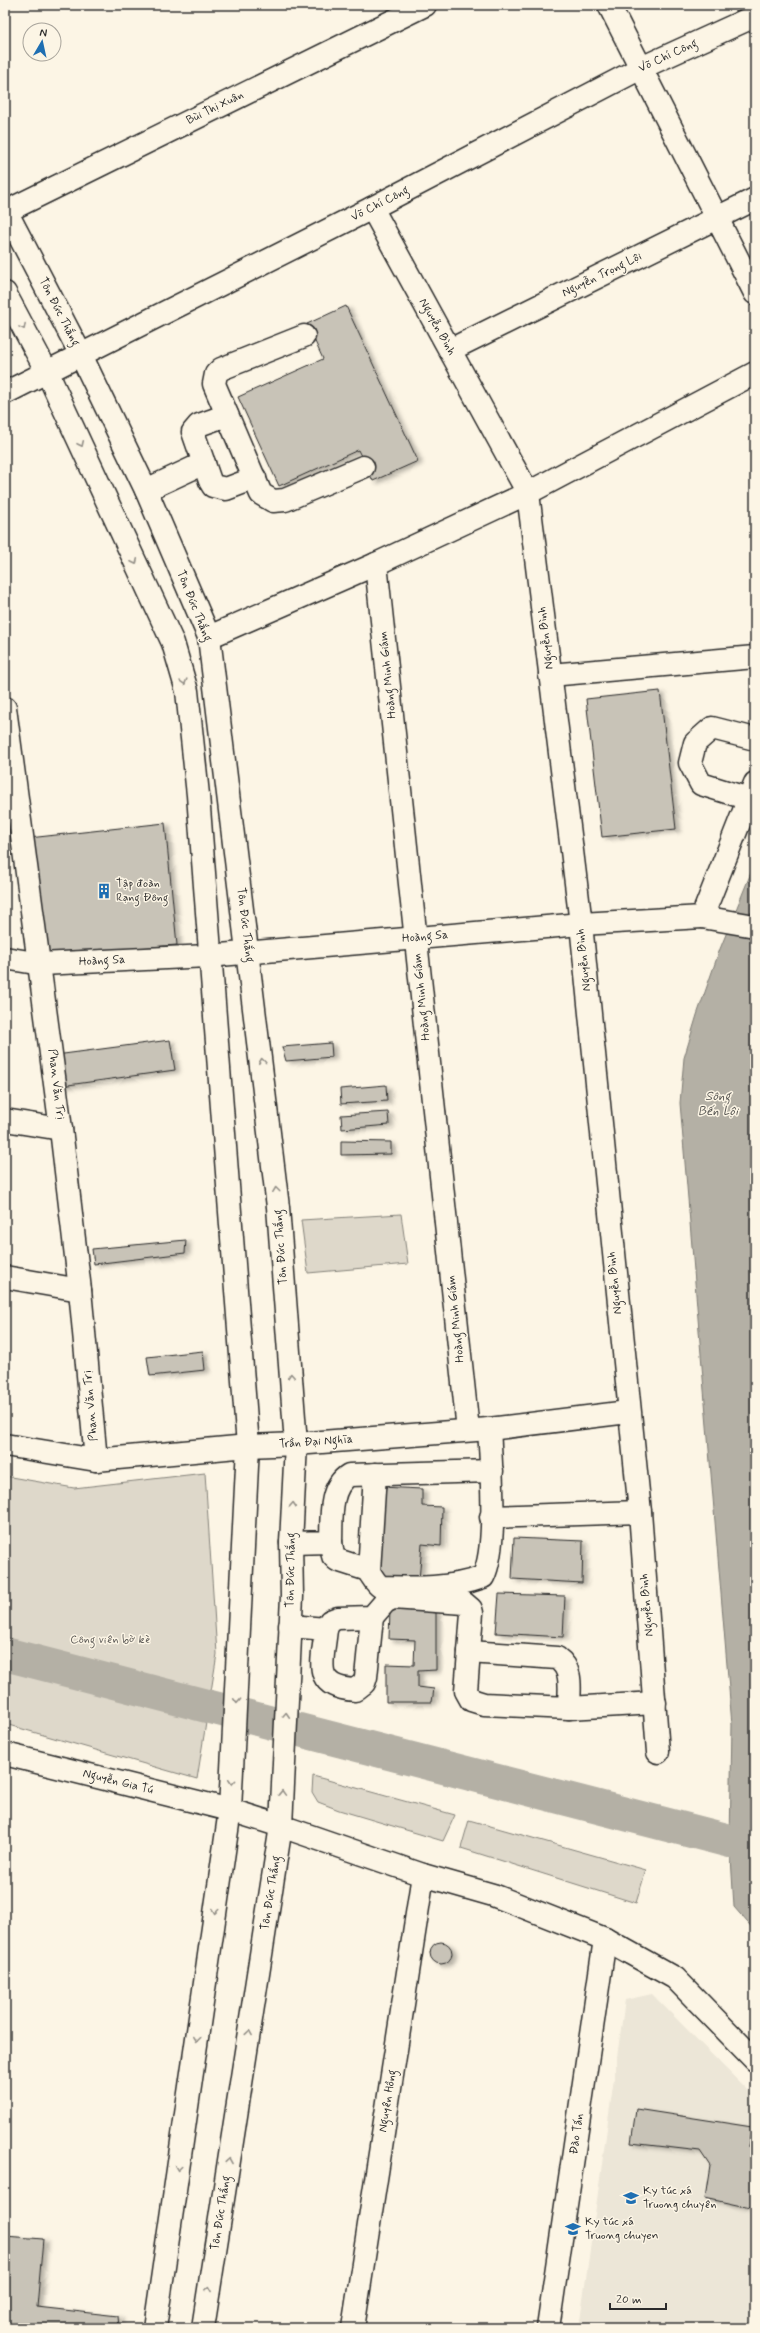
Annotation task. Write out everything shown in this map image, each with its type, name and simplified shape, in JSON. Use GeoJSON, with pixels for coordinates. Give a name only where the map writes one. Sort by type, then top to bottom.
{"type":"FeatureCollection","features":[{"type":"Feature","properties":{"kind":"street","name":"Bùi Thị Xuân"},"geometry":{"type":"LineString","coordinates":[[5,211],[425,5]]}},
{"type":"Feature","properties":{"kind":"street"},"geometry":{"type":"LineString","coordinates":[[609,5],[755,293]]}},
{"type":"Feature","properties":{"kind":"street","name":"Võ Chí Công"},"geometry":{"type":"LineString","coordinates":[[5,393],[47,372],[80,353],[372,208],[640,68],[755,16]]}},
{"type":"Feature","properties":{"kind":"street","name":"Nguyễn Trọng Lội"},"geometry":{"type":"LineString","coordinates":[[450,350],[755,199]]}},
{"type":"Feature","properties":{"kind":"street","name":"Nguyễn Bình"},"geometry":{"type":"LineString","coordinates":[[372,208],[528,493],[581,924],[628,1412],[640,1512],[658,1752]]}},
{"type":"Feature","properties":{"kind":"street","name":"Tôn Đức Thắng"},"geometry":{"type":"LineString","coordinates":[[5,211],[80,353],[146,490],[209,637],[249,953],[278,1207],[296,1444],[281,1826],[203,2328]]}},
{"type":"Feature","properties":{"kind":"street"},"geometry":{"type":"LineString","coordinates":[[5,293],[47,372],[173,643],[187,691],[198,795],[208,956],[248,1446],[239,1662],[230,1810],[155,2328]]}},
{"type":"Feature","properties":{"kind":"street"},"geometry":{"type":"LineString","coordinates":[[304,336],[221,369],[216,374],[214,384],[261,494],[267,499],[273,501],[285,500],[363,467]]}},
{"type":"Feature","properties":{"kind":"street"},"geometry":{"type":"LineString","coordinates":[[209,637],[376,564],[528,493],[755,373]]}},
{"type":"Feature","properties":{"kind":"street"},"geometry":{"type":"LineString","coordinates":[[228,415],[194,429],[193,432],[204,463],[214,486],[220,488],[226,489],[255,478]]}},
{"type":"Feature","properties":{"kind":"street"},"geometry":{"type":"LineString","coordinates":[[146,490],[204,463]]}},
{"type":"Feature","properties":{"kind":"street","name":"Hoàng Minh Giám"},"geometry":{"type":"LineString","coordinates":[[369,1571],[375,1583],[381,1587],[429,1589],[470,1582],[483,1577],[491,1556],[492,1471],[479,1429],[416,937],[376,564]]}},
{"type":"Feature","properties":{"kind":"street"},"geometry":{"type":"LineString","coordinates":[[550,675],[755,657]]}},
{"type":"Feature","properties":{"kind":"street","name":"Phan Văn Trị"},"geometry":{"type":"LineString","coordinates":[[5,708],[41,964],[61,1129],[80,1290],[96,1460]]}},
{"type":"Feature","properties":{"kind":"street"},"geometry":{"type":"LineString","coordinates":[[702,917],[752,791],[701,784],[690,763],[695,743],[712,728],[755,739]]}},
{"type":"Feature","properties":{"kind":"street","name":"Hoàng Sa"},"geometry":{"type":"LineString","coordinates":[[5,958],[41,964],[208,956],[416,937],[581,924],[702,917],[752,926]]}},
{"type":"Feature","properties":{"kind":"street"},"geometry":{"type":"LineString","coordinates":[[5,1120],[61,1129]]}},
{"type":"Feature","properties":{"kind":"street"},"geometry":{"type":"LineString","coordinates":[[5,1277],[80,1290]]}},
{"type":"Feature","properties":{"kind":"street","name":"Trần Đại Nghĩa"},"geometry":{"type":"LineString","coordinates":[[5,1446],[96,1460],[248,1446],[296,1444],[479,1429],[628,1412]]}},
{"type":"Feature","properties":{"kind":"street"},"geometry":{"type":"LineString","coordinates":[[375,1474],[369,1571],[337,1560],[333,1556],[331,1542],[333,1498],[340,1480],[349,1474],[492,1471]]}},
{"type":"Feature","properties":{"kind":"street"},"geometry":{"type":"LineString","coordinates":[[491,1517],[640,1512]]}},
{"type":"Feature","properties":{"kind":"street"},"geometry":{"type":"LineString","coordinates":[[291,1543],[331,1542]]}},
{"type":"Feature","properties":{"kind":"street"},"geometry":{"type":"LineString","coordinates":[[372,1616],[338,1618],[330,1621],[326,1628],[322,1672],[326,1681],[340,1689],[355,1690],[364,1684],[372,1616],[385,1602],[393,1598],[464,1603],[471,1608],[472,1613],[466,1691],[471,1700],[484,1704],[569,1708],[655,1703]]}},
{"type":"Feature","properties":{"kind":"street"},"geometry":{"type":"LineString","coordinates":[[290,1626],[326,1628]]}},
{"type":"Feature","properties":{"kind":"street"},"geometry":{"type":"LineString","coordinates":[[469,1652],[557,1658],[564,1664],[570,1676],[569,1708]]}},
{"type":"Feature","properties":{"kind":"street","name":"Nguyễn Gia Tú"},"geometry":{"type":"LineString","coordinates":[[5,1754],[230,1810],[423,1875],[493,1895],[605,1939],[675,1978],[755,2060]]}},
{"type":"Feature","properties":{"kind":"street","name":"Nguyên Hồng"},"geometry":{"type":"LineString","coordinates":[[353,2328],[423,1875]]}},
{"type":"Feature","properties":{"kind":"street","name":"Đào Tấn"},"geometry":{"type":"LineString","coordinates":[[548,2328],[605,1939]]}},
{"type":"Feature","properties":{"kind":"shaded area"},"geometry":{"type":"Polygon","coordinates":[[[652,1994],[755,2098],[755,2328],[579,2328],[625,2000],[652,1994]]]}},
{"type":"Feature","properties":{"kind":"green space"},"geometry":{"type":"Polygon","coordinates":[[[401,1214],[408,1264],[308,1273],[301,1220],[401,1214]]]}},
{"type":"Feature","properties":{"kind":"green space","name":"Công viên bờ kè"},"geometry":{"type":"Polygon","coordinates":[[[205,1473],[217,1654],[197,1779],[5,1724],[5,1476],[74,1488],[205,1473]]]}},
{"type":"Feature","properties":{"kind":"green space"},"geometry":{"type":"Polygon","coordinates":[[[313,1776],[455,1815],[443,1841],[339,1810],[318,1802],[312,1792],[313,1776]]]}},
{"type":"Feature","properties":{"kind":"green space"},"geometry":{"type":"Polygon","coordinates":[[[469,1820],[646,1870],[636,1903],[461,1848],[469,1820]]]}},
{"type":"Feature","properties":{"kind":"water","name":"Sông Bến Lội"},"geometry":{"type":"Polygon","coordinates":[[[755,863],[755,1931],[734,1907],[730,1841],[732,1725],[680,1103],[684,1058],[697,1015],[720,949],[755,863]]]}},
{"type":"Feature","properties":{"kind":"building"},"geometry":{"type":"Polygon","coordinates":[[[346,306],[418,461],[373,481],[358,450],[279,486],[238,397],[323,359],[307,324],[346,306]]]}},
{"type":"Feature","properties":{"kind":"building"},"geometry":{"type":"Polygon","coordinates":[[[660,691],[676,829],[602,837],[586,699],[660,691]]]}},
{"type":"Feature","properties":{"kind":"building","name":"Tập đoàn Rạng Đông"},"geometry":{"type":"Polygon","coordinates":[[[165,823],[177,945],[45,955],[29,838],[165,823]]]}},
{"type":"Feature","properties":{"kind":"building"},"geometry":{"type":"Polygon","coordinates":[[[170,1040],[175,1070],[61,1086],[56,1055],[170,1040]]]}},
{"type":"Feature","properties":{"kind":"building"},"geometry":{"type":"Polygon","coordinates":[[[331,1043],[332,1057],[286,1061],[282,1047],[331,1043]]]}},
{"type":"Feature","properties":{"kind":"building"},"geometry":{"type":"Polygon","coordinates":[[[386,1085],[387,1101],[341,1104],[340,1089],[386,1085]]]}},
{"type":"Feature","properties":{"kind":"building"},"geometry":{"type":"Polygon","coordinates":[[[388,1112],[389,1125],[342,1129],[341,1115],[388,1112]]]}},
{"type":"Feature","properties":{"kind":"building"},"geometry":{"type":"Polygon","coordinates":[[[341,1141],[391,1142],[391,1154],[341,1155],[341,1141]]]}},
{"type":"Feature","properties":{"kind":"building"},"geometry":{"type":"Polygon","coordinates":[[[186,1240],[185,1253],[94,1264],[92,1249],[186,1240]]]}},
{"type":"Feature","properties":{"kind":"building"},"geometry":{"type":"Polygon","coordinates":[[[203,1351],[205,1370],[150,1376],[147,1357],[203,1351]]]}},
{"type":"Feature","properties":{"kind":"building"},"geometry":{"type":"Polygon","coordinates":[[[381,1487],[422,1489],[422,1506],[442,1507],[441,1546],[422,1544],[419,1581],[374,1576],[381,1487]]]}},
{"type":"Feature","properties":{"kind":"building"},"geometry":{"type":"Polygon","coordinates":[[[514,1538],[583,1541],[582,1583],[512,1579],[514,1538]]]}},
{"type":"Feature","properties":{"kind":"building"},"geometry":{"type":"Polygon","coordinates":[[[499,1594],[565,1596],[563,1637],[496,1633],[499,1594]]]}},
{"type":"Feature","properties":{"kind":"building"},"geometry":{"type":"Polygon","coordinates":[[[390,1610],[436,1610],[436,1670],[418,1671],[418,1687],[434,1689],[432,1702],[386,1702],[386,1664],[414,1665],[415,1640],[389,1639],[390,1610]]]}},
{"type":"Feature","properties":{"kind":"building"},"geometry":{"type":"Polygon","coordinates":[[[441,1942],[449,1945],[452,1953],[449,1961],[441,1964],[433,1961],[430,1953],[433,1945],[441,1942]]]}},
{"type":"Feature","properties":{"kind":"building"},"geometry":{"type":"Polygon","coordinates":[[[636,2109],[752,2127],[748,2147],[755,2148],[755,2209],[705,2198],[710,2166],[700,2151],[631,2143],[636,2109]]]}},
{"type":"Feature","properties":{"kind":"building"},"geometry":{"type":"Polygon","coordinates":[[[5,2236],[43,2239],[37,2307],[118,2316],[119,2328],[5,2327],[5,2236]]]}},
{"type":"Feature","properties":{"kind":"waterway"},"geometry":{"type":"LineString","coordinates":[[5,1654],[730,1841]]}},
{"type":"Feature","properties":{"kind":"place","name":"Tập đoàn Rạng Đông"},"geometry":{"type":"Point","coordinates":[104,891]}},
{"type":"Feature","properties":{"kind":"place","name":"Ky túc xá Truong chuyên"},"geometry":{"type":"Point","coordinates":[631,2198]}},
{"type":"Feature","properties":{"kind":"place","name":"Ky túc xá Truong chuyen"},"geometry":{"type":"Point","coordinates":[573,2229]}}]}
